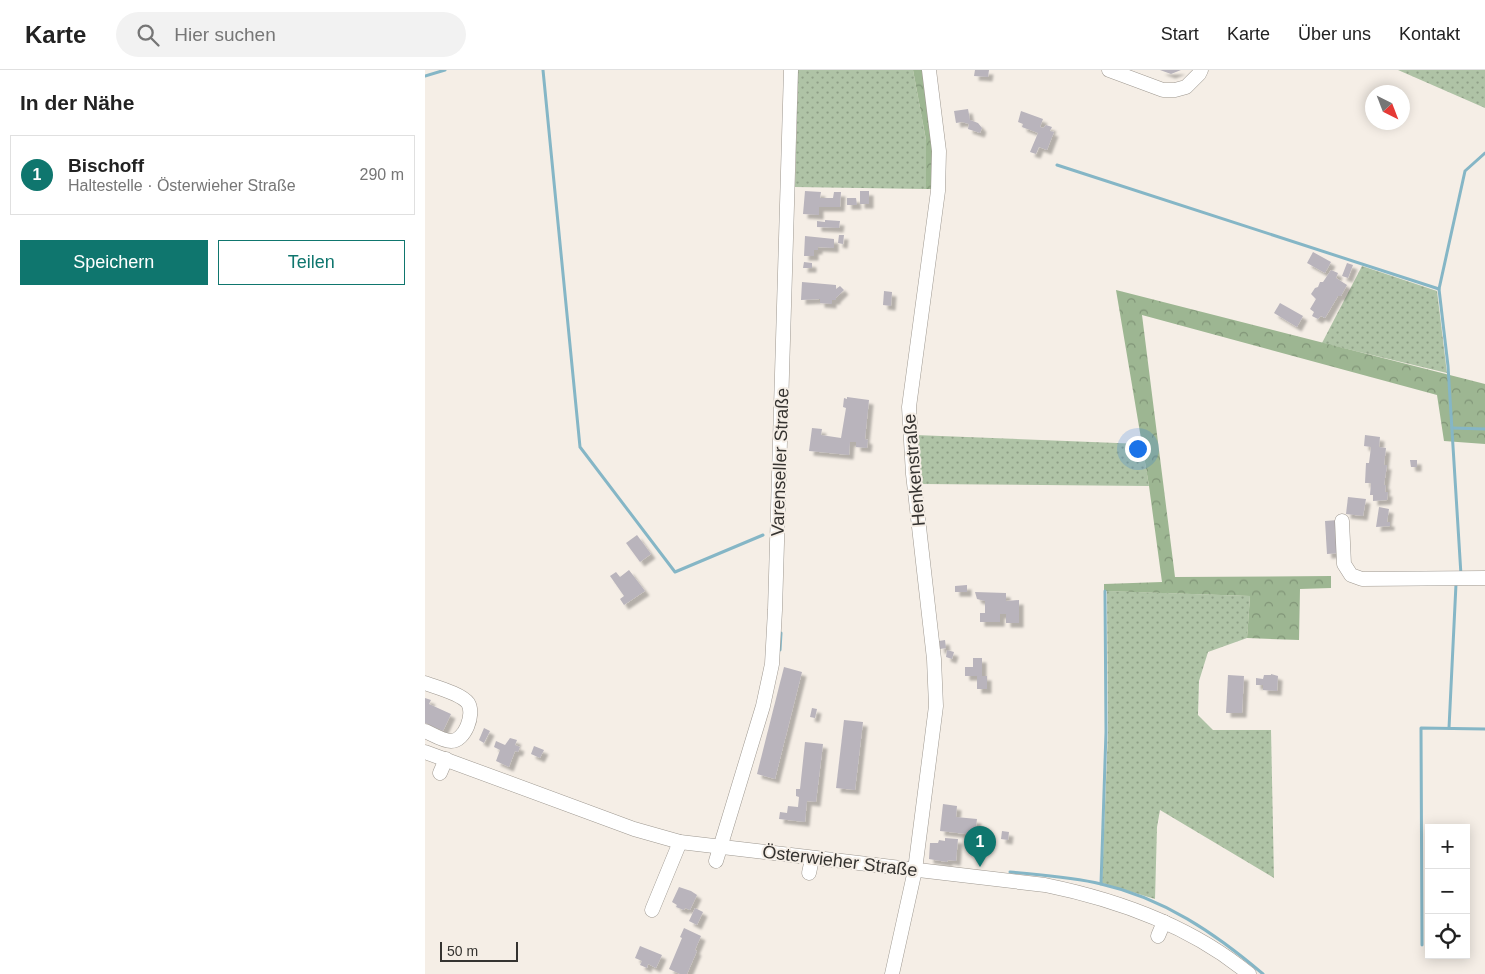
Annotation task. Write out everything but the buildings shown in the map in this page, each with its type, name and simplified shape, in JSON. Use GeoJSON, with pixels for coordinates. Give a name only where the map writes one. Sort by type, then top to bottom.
{"type":"FeatureCollection","features":[{"type":"Feature","properties":{"kind":"street","name":"Varenseller Straße"},"geometry":{"type":"LineString","coordinates":[[716,861],[763,706],[772,664],[776,590],[791,70]]}},
{"type":"Feature","properties":{"kind":"street","name":"Henkenstraße"},"geometry":{"type":"LineString","coordinates":[[892,974],[915,870],[925,802],[936,696],[933,649],[912,465],[909,407],[937,191],[939,152],[929,70]]}},
{"type":"Feature","properties":{"kind":"street"},"geometry":{"type":"LineString","coordinates":[[1109,70],[1163,90],[1175,90],[1185,87],[1201,70]]}},
{"type":"Feature","properties":{"kind":"street"},"geometry":{"type":"LineString","coordinates":[[1342,521],[1344,564],[1351,575],[1362,579],[1485,578]]}},
{"type":"Feature","properties":{"kind":"street"},"geometry":{"type":"LineString","coordinates":[[425,682],[461,697],[467,702],[470,709],[468,725],[457,740],[447,741],[425,731]]}},
{"type":"Feature","properties":{"kind":"street","name":"Österwieher Straße"},"geometry":{"type":"LineString","coordinates":[[425,752],[634,828],[680,842],[1045,885],[1083,893],[1165,922],[1202,941],[1249,974]]}},
{"type":"Feature","properties":{"kind":"street"},"geometry":{"type":"LineString","coordinates":[[440,773],[446,760]]}},
{"type":"Feature","properties":{"kind":"street"},"geometry":{"type":"LineString","coordinates":[[652,910],[680,842]]}},
{"type":"Feature","properties":{"kind":"street"},"geometry":{"type":"LineString","coordinates":[[809,873],[812,859]]}},
{"type":"Feature","properties":{"kind":"street"},"geometry":{"type":"LineString","coordinates":[[1158,936],[1165,922]]}},
{"type":"Feature","properties":{"kind":"green space"},"geometry":{"type":"Polygon","coordinates":[[[798,70],[913,70],[926,140],[926,189],[795,187],[798,70]]]}},
{"type":"Feature","properties":{"kind":"green space"},"geometry":{"type":"Polygon","coordinates":[[[913,70],[922,70],[933,139],[933,189],[926,189],[926,140],[913,70]]]}},
{"type":"Feature","properties":{"kind":"green space"},"geometry":{"type":"Polygon","coordinates":[[[1398,70],[1485,70],[1485,108],[1398,70]]]}},
{"type":"Feature","properties":{"kind":"green space"},"geometry":{"type":"Polygon","coordinates":[[[1362,266],[1437,291],[1447,373],[1322,343],[1362,266]]]}},
{"type":"Feature","properties":{"kind":"green space"},"geometry":{"type":"Polygon","coordinates":[[[1116,290],[1485,384],[1485,444],[1444,441],[1437,395],[1142,315],[1175,577],[1331,576],[1331,588],[1300,589],[1299,640],[1247,638],[1250,596],[1104,591],[1104,584],[1162,582],[1149,486],[1116,290]]]}},
{"type":"Feature","properties":{"kind":"green space"},"geometry":{"type":"Polygon","coordinates":[[[915,435],[1142,444],[1149,486],[920,484],[915,435]]]}},
{"type":"Feature","properties":{"kind":"green space"},"geometry":{"type":"Polygon","coordinates":[[[1107,591],[1250,596],[1247,638],[1208,652],[1199,681],[1198,715],[1213,730],[1271,730],[1274,878],[1160,810],[1157,827],[1155,899],[1102,883],[1108,731],[1107,591]]]}},
{"type":"Feature","properties":{"kind":"waterway"},"geometry":{"type":"LineString","coordinates":[[425,76],[445,70]]}},
{"type":"Feature","properties":{"kind":"waterway"},"geometry":{"type":"LineString","coordinates":[[543,70],[580,447],[675,572],[763,535]]}},
{"type":"Feature","properties":{"kind":"waterway"},"geometry":{"type":"LineString","coordinates":[[1461,575],[1448,366],[1439,289],[1465,171],[1485,153]]}},
{"type":"Feature","properties":{"kind":"waterway"},"geometry":{"type":"LineString","coordinates":[[1057,165],[1439,289]]}},
{"type":"Feature","properties":{"kind":"waterway"},"geometry":{"type":"LineString","coordinates":[[1452,428],[1485,429]]}},
{"type":"Feature","properties":{"kind":"waterway"},"geometry":{"type":"LineString","coordinates":[[1449,728],[1456,584]]}},
{"type":"Feature","properties":{"kind":"waterway"},"geometry":{"type":"LineString","coordinates":[[1101,884],[1106,732],[1105,591]]}},
{"type":"Feature","properties":{"kind":"waterway"},"geometry":{"type":"LineString","coordinates":[[780,650],[781,633]]}},
{"type":"Feature","properties":{"kind":"waterway"},"geometry":{"type":"LineString","coordinates":[[1422,945],[1421,728],[1485,729]]}},
{"type":"Feature","properties":{"kind":"waterway"},"geometry":{"type":"LineString","coordinates":[[1010,872],[1056,876],[1101,884],[1146,898],[1207,931],[1263,974]]}},
{"type":"Feature","properties":{"kind":"place","name":"Bischoff"},"geometry":{"type":"Point","coordinates":[980,867]}}]}
